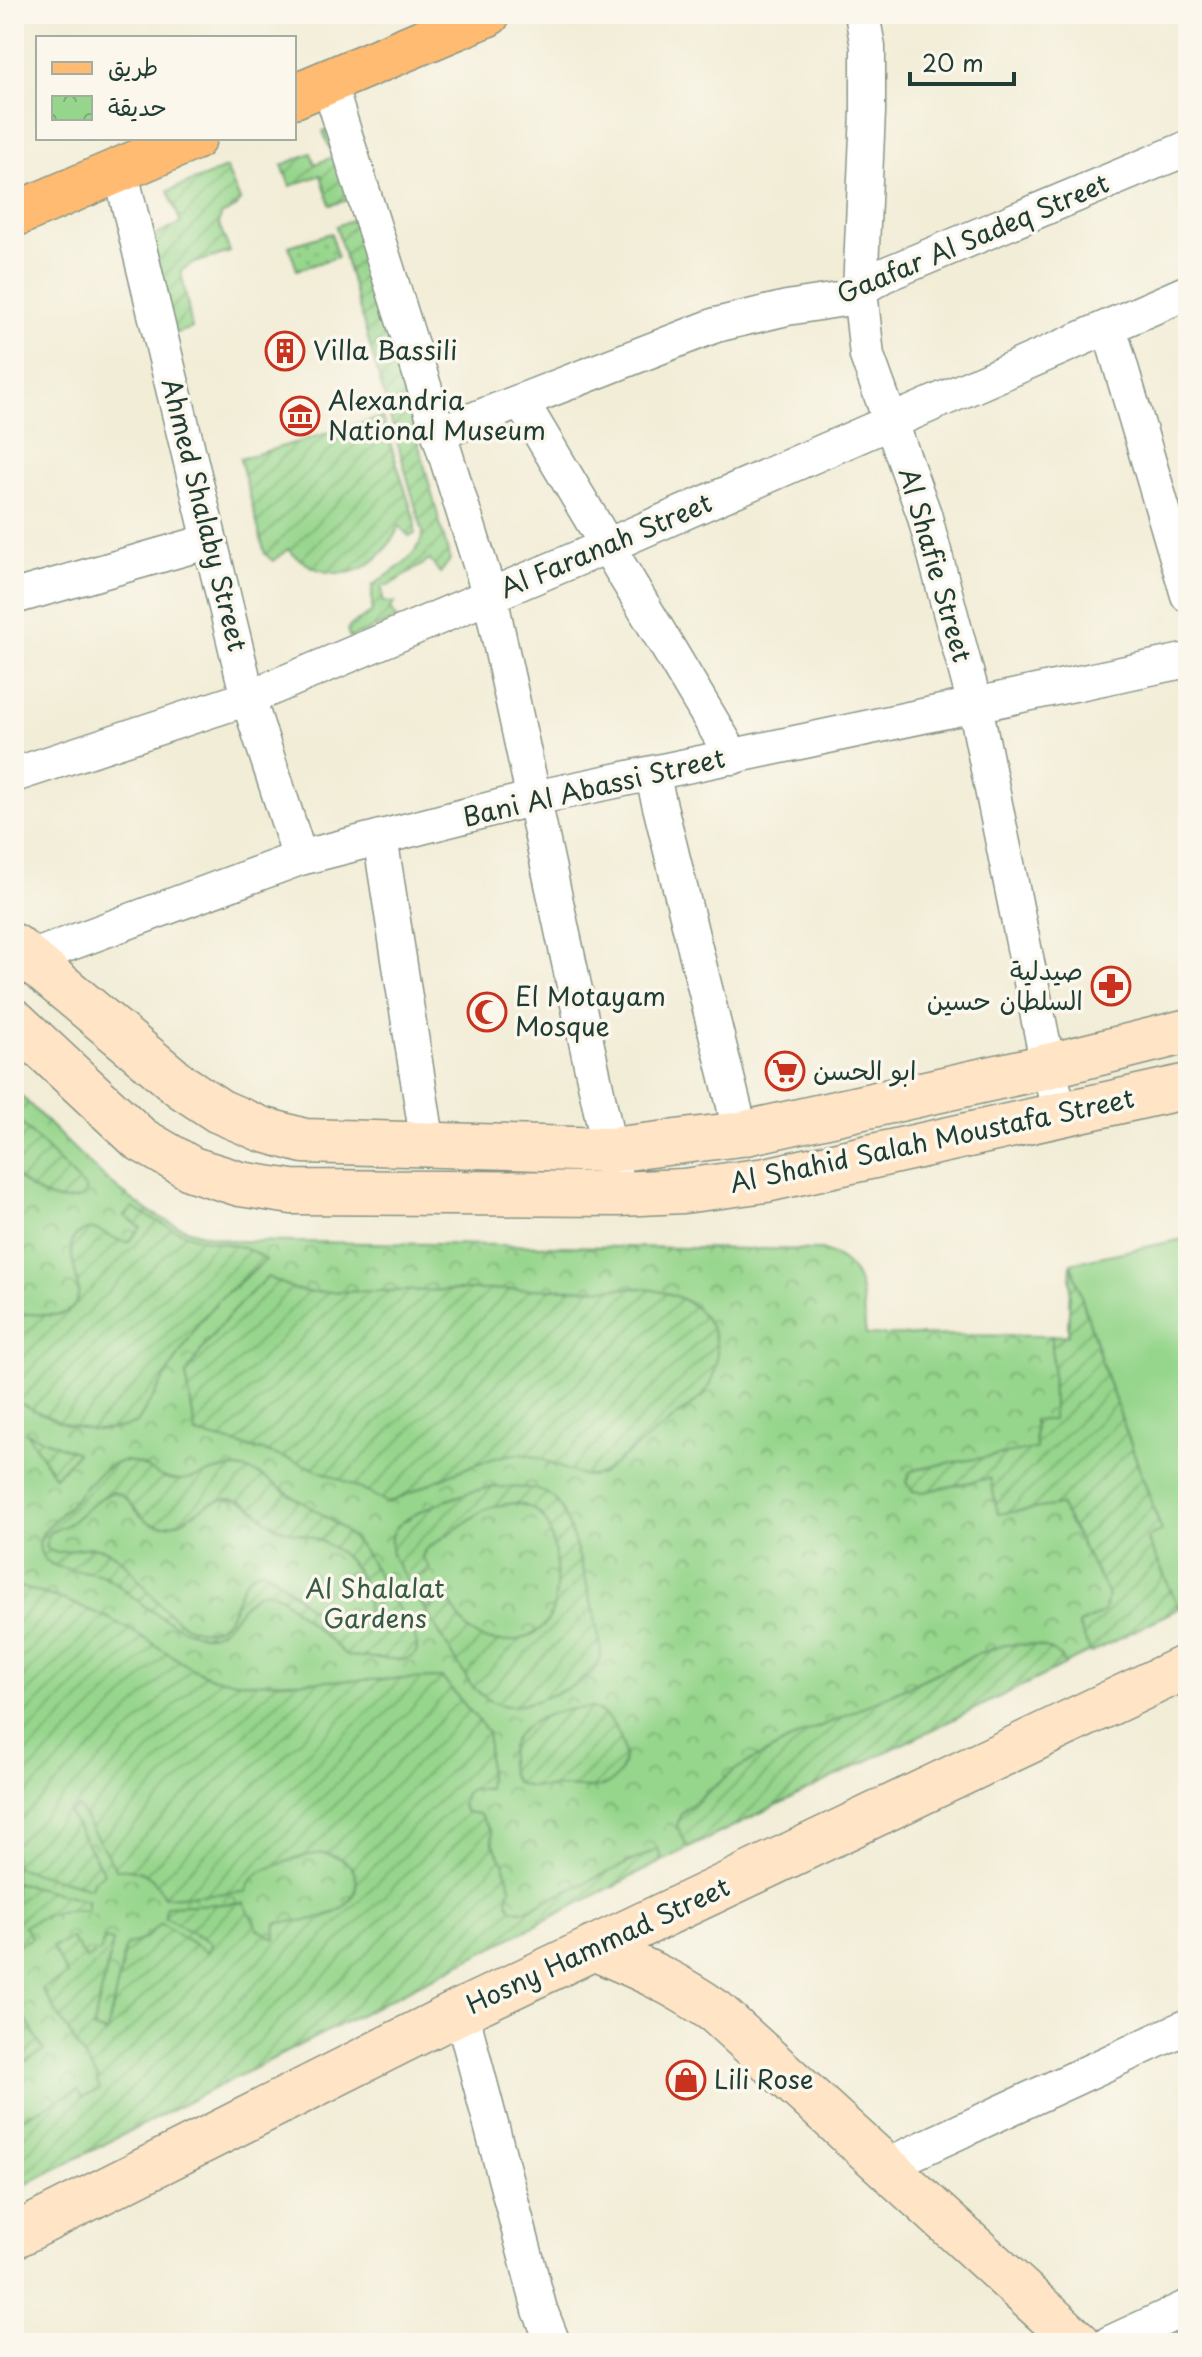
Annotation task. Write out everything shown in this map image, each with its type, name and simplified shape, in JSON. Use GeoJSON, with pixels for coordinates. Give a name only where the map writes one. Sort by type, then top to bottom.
{"type":"FeatureCollection","features":[{"type":"Feature","properties":{"kind":"main road"},"geometry":{"type":"LineString","coordinates":[[311,88],[488,14]]}},
{"type":"Feature","properties":{"kind":"main road"},"geometry":{"type":"LineString","coordinates":[[14,215],[189,140]]}},
{"type":"Feature","properties":{"kind":"main road","name":"Al Shahid Salah Moustafa Street"},"geometry":{"type":"LineString","coordinates":[[18,956],[181,1086],[219,1111],[261,1129],[304,1141],[610,1150],[741,1134],[1048,1066],[1188,1031]]}},
{"type":"Feature","properties":{"kind":"main road","name":"Al Shahid Salah Moustafa Street"},"geometry":{"type":"LineString","coordinates":[[14,1021],[140,1139],[192,1169],[240,1184],[292,1192],[619,1194],[683,1191],[766,1180],[1188,1086]]}},
{"type":"Feature","properties":{"kind":"main road","name":"Hosny Hammad Street"},"geometry":{"type":"LineString","coordinates":[[14,2236],[461,2011],[1188,1666]]}},
{"type":"Feature","properties":{"kind":"main road"},"geometry":{"type":"LineString","coordinates":[[593,1948],[650,1971],[684,1989],[716,2012],[1079,2343]]}},
{"type":"Feature","properties":{"kind":"street","name":"Al Shafie Street"},"geometry":{"type":"LineString","coordinates":[[862,14],[868,47],[868,112],[860,291],[867,356],[924,514],[975,705],[1060,1114]]}},
{"type":"Feature","properties":{"kind":"street"},"geometry":{"type":"LineString","coordinates":[[311,88],[439,433],[490,596],[619,1194]]}},
{"type":"Feature","properties":{"kind":"street","name":"Gaafar Al Sadeq Street"},"geometry":{"type":"LineString","coordinates":[[439,433],[716,325],[787,308],[844,299],[884,275],[1188,148]]}},
{"type":"Feature","properties":{"kind":"street","name":"Ahmed Shalaby Street"},"geometry":{"type":"LineString","coordinates":[[120,169],[248,698],[300,858]]}},
{"type":"Feature","properties":{"kind":"street","name":"Al Faranah Street"},"geometry":{"type":"LineString","coordinates":[[14,775],[248,698],[607,546],[1188,292]]}},
{"type":"Feature","properties":{"kind":"street"},"geometry":{"type":"LineString","coordinates":[[1109,327],[1188,595]]}},
{"type":"Feature","properties":{"kind":"street"},"geometry":{"type":"LineString","coordinates":[[521,401],[733,757]]}},
{"type":"Feature","properties":{"kind":"street"},"geometry":{"type":"LineString","coordinates":[[14,597],[210,541]]}},
{"type":"Feature","properties":{"kind":"street","name":"Bani Al Abassi Street"},"geometry":{"type":"LineString","coordinates":[[18,956],[300,858],[534,798],[1188,660]]}},
{"type":"Feature","properties":{"kind":"street"},"geometry":{"type":"LineString","coordinates":[[652,774],[741,1134]]}},
{"type":"Feature","properties":{"kind":"street"},"geometry":{"type":"LineString","coordinates":[[380,837],[428,1145]]}},
{"type":"Feature","properties":{"kind":"street"},"geometry":{"type":"LineString","coordinates":[[461,2011],[540,2310],[553,2343]]}},
{"type":"Feature","properties":{"kind":"street"},"geometry":{"type":"LineString","coordinates":[[885,2166],[1188,2026]]}},
{"type":"Feature","properties":{"kind":"street"},"geometry":{"type":"LineString","coordinates":[[1110,2343],[1188,2307]]}},
{"type":"Feature","properties":{"kind":"green space"},"geometry":{"type":"Polygon","coordinates":[[[332,127],[352,199],[330,205],[321,175],[290,186],[282,165],[311,153],[315,164],[333,157],[323,131],[332,127]]]}},
{"type":"Feature","properties":{"kind":"green space"},"geometry":{"type":"Polygon","coordinates":[[[226,168],[240,200],[237,207],[221,215],[219,224],[230,252],[191,264],[181,271],[192,328],[171,335],[152,237],[181,223],[168,191],[226,168]]]}},
{"type":"Feature","properties":{"kind":"green space"},"geometry":{"type":"Polygon","coordinates":[[[357,218],[450,560],[440,573],[430,560],[389,585],[382,586],[383,602],[394,603],[390,609],[397,619],[350,638],[349,627],[372,612],[372,586],[410,557],[421,542],[423,533],[336,226],[357,218]]]}},
{"type":"Feature","properties":{"kind":"green space"},"geometry":{"type":"Polygon","coordinates":[[[331,233],[337,257],[297,270],[289,246],[331,233]]]}},
{"type":"Feature","properties":{"kind":"green space"},"geometry":{"type":"Polygon","coordinates":[[[382,417],[415,521],[415,534],[409,536],[399,526],[378,557],[351,572],[320,570],[288,549],[273,561],[265,554],[240,459],[382,417]]]}},
{"type":"Feature","properties":{"kind":"green space","name":"Al Shalalat Gardens"},"geometry":{"type":"Polygon","coordinates":[[[14,1089],[86,1161],[146,1209],[182,1228],[232,1241],[821,1250],[847,1264],[854,1273],[862,1295],[866,1335],[1068,1336],[1071,1263],[1106,1375],[1162,1531],[1147,1538],[1179,1608],[662,1861],[14,2190],[14,1089]]]}},
{"type":"Feature","properties":{"kind":"green space"},"geometry":{"type":"Polygon","coordinates":[[[14,1116],[87,1190],[81,1198],[63,1200],[44,1196],[14,1174],[14,1116]]]}},
{"type":"Feature","properties":{"kind":"green space"},"geometry":{"type":"Polygon","coordinates":[[[133,1208],[184,1233],[243,1248],[266,1260],[218,1300],[198,1324],[137,1423],[104,1430],[88,1429],[59,1421],[14,1400],[14,1313],[58,1314],[74,1305],[78,1295],[72,1244],[76,1235],[93,1230],[128,1242],[141,1228],[125,1216],[133,1208]]]}},
{"type":"Feature","properties":{"kind":"green space"},"geometry":{"type":"Polygon","coordinates":[[[1188,1238],[1188,1604],[1179,1608],[1147,1538],[1162,1531],[1106,1375],[1071,1263],[1188,1238]]]}},
{"type":"Feature","properties":{"kind":"green space"},"geometry":{"type":"Polygon","coordinates":[[[1071,1263],[1106,1375],[1162,1531],[1147,1538],[1179,1608],[1091,1653],[1078,1625],[1104,1612],[1108,1598],[1060,1505],[998,1514],[990,1478],[923,1492],[913,1491],[906,1482],[910,1472],[920,1468],[1036,1449],[1034,1420],[1053,1420],[1052,1336],[1068,1335],[1071,1263]]]}},
{"type":"Feature","properties":{"kind":"green space"},"geometry":{"type":"Polygon","coordinates":[[[268,1277],[308,1292],[655,1290],[678,1297],[703,1316],[716,1341],[715,1369],[702,1397],[601,1474],[582,1475],[529,1455],[518,1454],[453,1473],[388,1503],[295,1461],[196,1434],[186,1375],[223,1322],[268,1277]]]}},
{"type":"Feature","properties":{"kind":"green space"},"geometry":{"type":"Polygon","coordinates":[[[27,1433],[77,1453],[55,1477],[27,1433]]]}},
{"type":"Feature","properties":{"kind":"green space"},"geometry":{"type":"Polygon","coordinates":[[[133,1462],[162,1477],[176,1480],[237,1468],[269,1480],[342,1529],[365,1553],[415,1637],[417,1650],[414,1656],[404,1660],[347,1656],[282,1598],[269,1592],[248,1600],[222,1630],[211,1635],[198,1634],[156,1614],[104,1576],[50,1563],[43,1558],[40,1550],[44,1532],[94,1479],[116,1463],[133,1462]],[[112,1492],[97,1500],[69,1524],[53,1531],[48,1535],[46,1547],[59,1552],[86,1548],[107,1551],[119,1558],[160,1605],[185,1626],[199,1630],[213,1629],[222,1624],[229,1618],[245,1581],[261,1570],[329,1621],[356,1623],[366,1612],[366,1593],[362,1582],[345,1557],[321,1541],[279,1528],[243,1502],[218,1501],[178,1522],[160,1525],[145,1520],[119,1494],[112,1492]]]}},
{"type":"Feature","properties":{"kind":"green space"},"geometry":{"type":"Polygon","coordinates":[[[497,1487],[540,1491],[552,1497],[560,1507],[582,1569],[601,1651],[597,1666],[585,1679],[552,1695],[509,1706],[493,1702],[471,1685],[394,1559],[391,1547],[396,1528],[404,1521],[474,1491],[497,1487]],[[515,1503],[484,1510],[425,1550],[422,1557],[430,1569],[410,1582],[426,1609],[447,1597],[467,1629],[490,1641],[513,1641],[534,1633],[543,1627],[553,1609],[556,1567],[552,1537],[542,1516],[533,1509],[515,1503]]]}},
{"type":"Feature","properties":{"kind":"green space"},"geometry":{"type":"Polygon","coordinates":[[[20,1587],[65,1600],[108,1618],[193,1669],[214,1678],[251,1683],[442,1678],[488,1732],[488,1789],[471,1789],[465,1793],[462,1806],[466,1812],[479,1814],[492,1832],[493,1844],[504,1863],[511,1888],[507,1898],[512,1909],[524,1911],[658,1849],[662,1861],[14,2190],[14,2122],[78,2090],[83,2098],[100,2089],[98,2079],[42,1989],[67,1975],[52,1947],[71,1938],[86,1959],[100,1951],[104,1939],[113,1941],[93,2029],[107,2033],[126,1945],[145,1939],[160,1923],[207,1952],[212,1943],[165,1917],[166,1906],[244,1903],[258,1929],[275,1939],[276,1923],[307,1920],[336,1912],[352,1898],[356,1889],[354,1873],[349,1865],[331,1855],[318,1854],[265,1870],[252,1880],[246,1892],[164,1897],[156,1883],[145,1874],[132,1869],[116,1869],[78,1807],[69,1813],[104,1873],[93,1881],[91,1888],[14,1867],[14,1602],[20,1587]]]}},
{"type":"Feature","properties":{"kind":"green space"},"geometry":{"type":"Polygon","coordinates":[[[1004,1645],[1046,1648],[1060,1657],[1065,1665],[688,1848],[677,1826],[681,1813],[738,1768],[804,1733],[975,1655],[1004,1645]]]}},
{"type":"Feature","properties":{"kind":"green space"},"geometry":{"type":"Polygon","coordinates":[[[592,1708],[614,1725],[620,1738],[624,1751],[618,1775],[608,1784],[593,1788],[529,1787],[517,1783],[510,1772],[509,1760],[512,1746],[527,1726],[552,1713],[592,1708]]]}},
{"type":"Feature","properties":{"kind":"green space"},"geometry":{"type":"Polygon","coordinates":[[[14,1882],[87,1900],[87,1911],[62,1911],[32,1922],[24,1926],[32,1938],[16,1946],[14,1882]]]}},
{"type":"Feature","properties":{"kind":"green space"},"geometry":{"type":"Polygon","coordinates":[[[14,1999],[44,2051],[14,2068],[14,1999]]]}},
{"type":"Feature","properties":{"kind":"place","name":"Villa Bassili"},"geometry":{"type":"Point","coordinates":[285,351]}},
{"type":"Feature","properties":{"kind":"place","name":"Alexandria National Museum"},"geometry":{"type":"Point","coordinates":[300,416]}},
{"type":"Feature","properties":{"kind":"place","name":"صيدلية السلطان حسين"},"geometry":{"type":"Point","coordinates":[1111,986]}},
{"type":"Feature","properties":{"kind":"place","name":"El Motayam Mosque"},"geometry":{"type":"Point","coordinates":[487,1012]}},
{"type":"Feature","properties":{"kind":"place","name":"ابو الحسن"},"geometry":{"type":"Point","coordinates":[785,1071]}},
{"type":"Feature","properties":{"kind":"place","name":"Lili Rose"},"geometry":{"type":"Point","coordinates":[686,2080]}}]}
